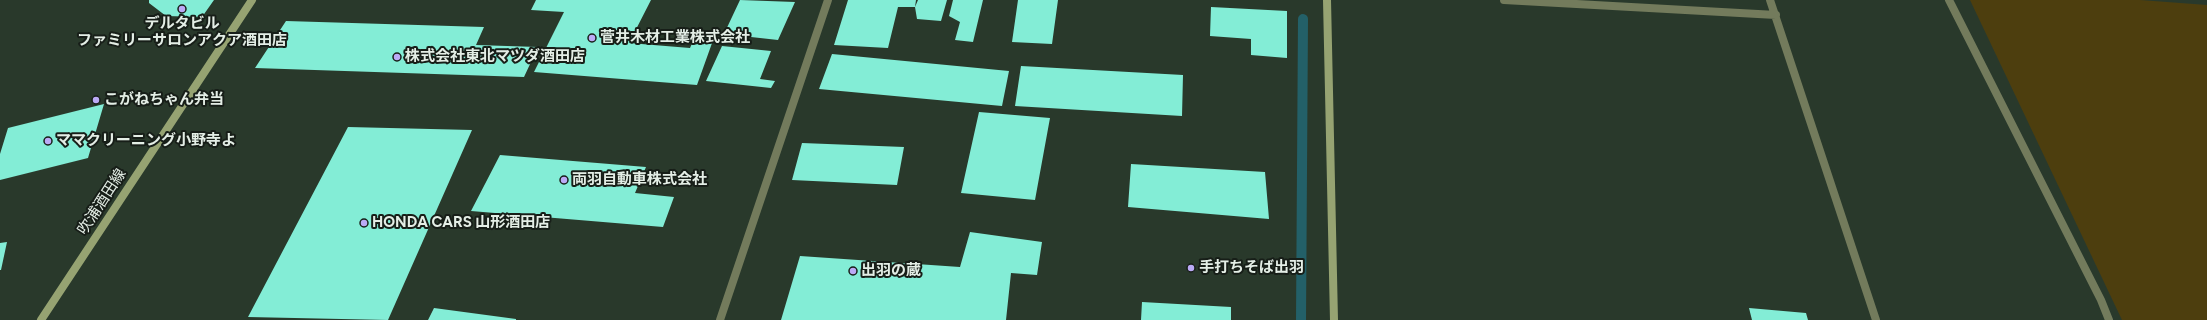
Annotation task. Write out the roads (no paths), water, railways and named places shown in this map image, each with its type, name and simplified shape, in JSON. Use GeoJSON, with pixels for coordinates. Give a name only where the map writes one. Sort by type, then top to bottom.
{"type":"FeatureCollection","features":[{"type":"Feature","properties":{"kind":"main road","name":"吹浦酒田線"},"geometry":{"type":"LineString","coordinates":[[41,320],[252,0]]}},
{"type":"Feature","properties":{"kind":"main road"},"geometry":{"type":"LineString","coordinates":[[1327,0],[1334,320]]}},
{"type":"Feature","properties":{"kind":"street"},"geometry":{"type":"LineString","coordinates":[[720,320],[828,0]]}},
{"type":"Feature","properties":{"kind":"street"},"geometry":{"type":"LineString","coordinates":[[1504,0],[1776,15]]}},
{"type":"Feature","properties":{"kind":"street"},"geometry":{"type":"LineString","coordinates":[[1770,0],[1876,320]]}},
{"type":"Feature","properties":{"kind":"street"},"geometry":{"type":"LineString","coordinates":[[1949,0],[2109,320]]}},
{"type":"Feature","properties":{"kind":"waterway"},"geometry":{"type":"LineString","coordinates":[[1301,320],[1303,19]]}},
{"type":"Feature","properties":{"kind":"place","name":"デルタビル ファミリーサロンアクア酒田店"},"geometry":{"type":"Point","coordinates":[182,9]}},
{"type":"Feature","properties":{"kind":"place","name":"菅井木材工業株式会社"},"geometry":{"type":"Point","coordinates":[592,38]}},
{"type":"Feature","properties":{"kind":"place","name":"株式会社東北マツダ酒田店"},"geometry":{"type":"Point","coordinates":[397,57]}},
{"type":"Feature","properties":{"kind":"place","name":"こがねちゃん弁当"},"geometry":{"type":"Point","coordinates":[96,100]}},
{"type":"Feature","properties":{"kind":"place","name":"ママクリーニング小野寺よ"},"geometry":{"type":"Point","coordinates":[48,141]}},
{"type":"Feature","properties":{"kind":"place","name":"両羽自動車株式会社"},"geometry":{"type":"Point","coordinates":[564,180]}},
{"type":"Feature","properties":{"kind":"place","name":"HONDA CARS 山形酒田店"},"geometry":{"type":"Point","coordinates":[364,223]}},
{"type":"Feature","properties":{"kind":"place","name":"手打ちそば出羽"},"geometry":{"type":"Point","coordinates":[1191,268]}},
{"type":"Feature","properties":{"kind":"place","name":"出羽の蔵"},"geometry":{"type":"Point","coordinates":[853,271]}}]}
